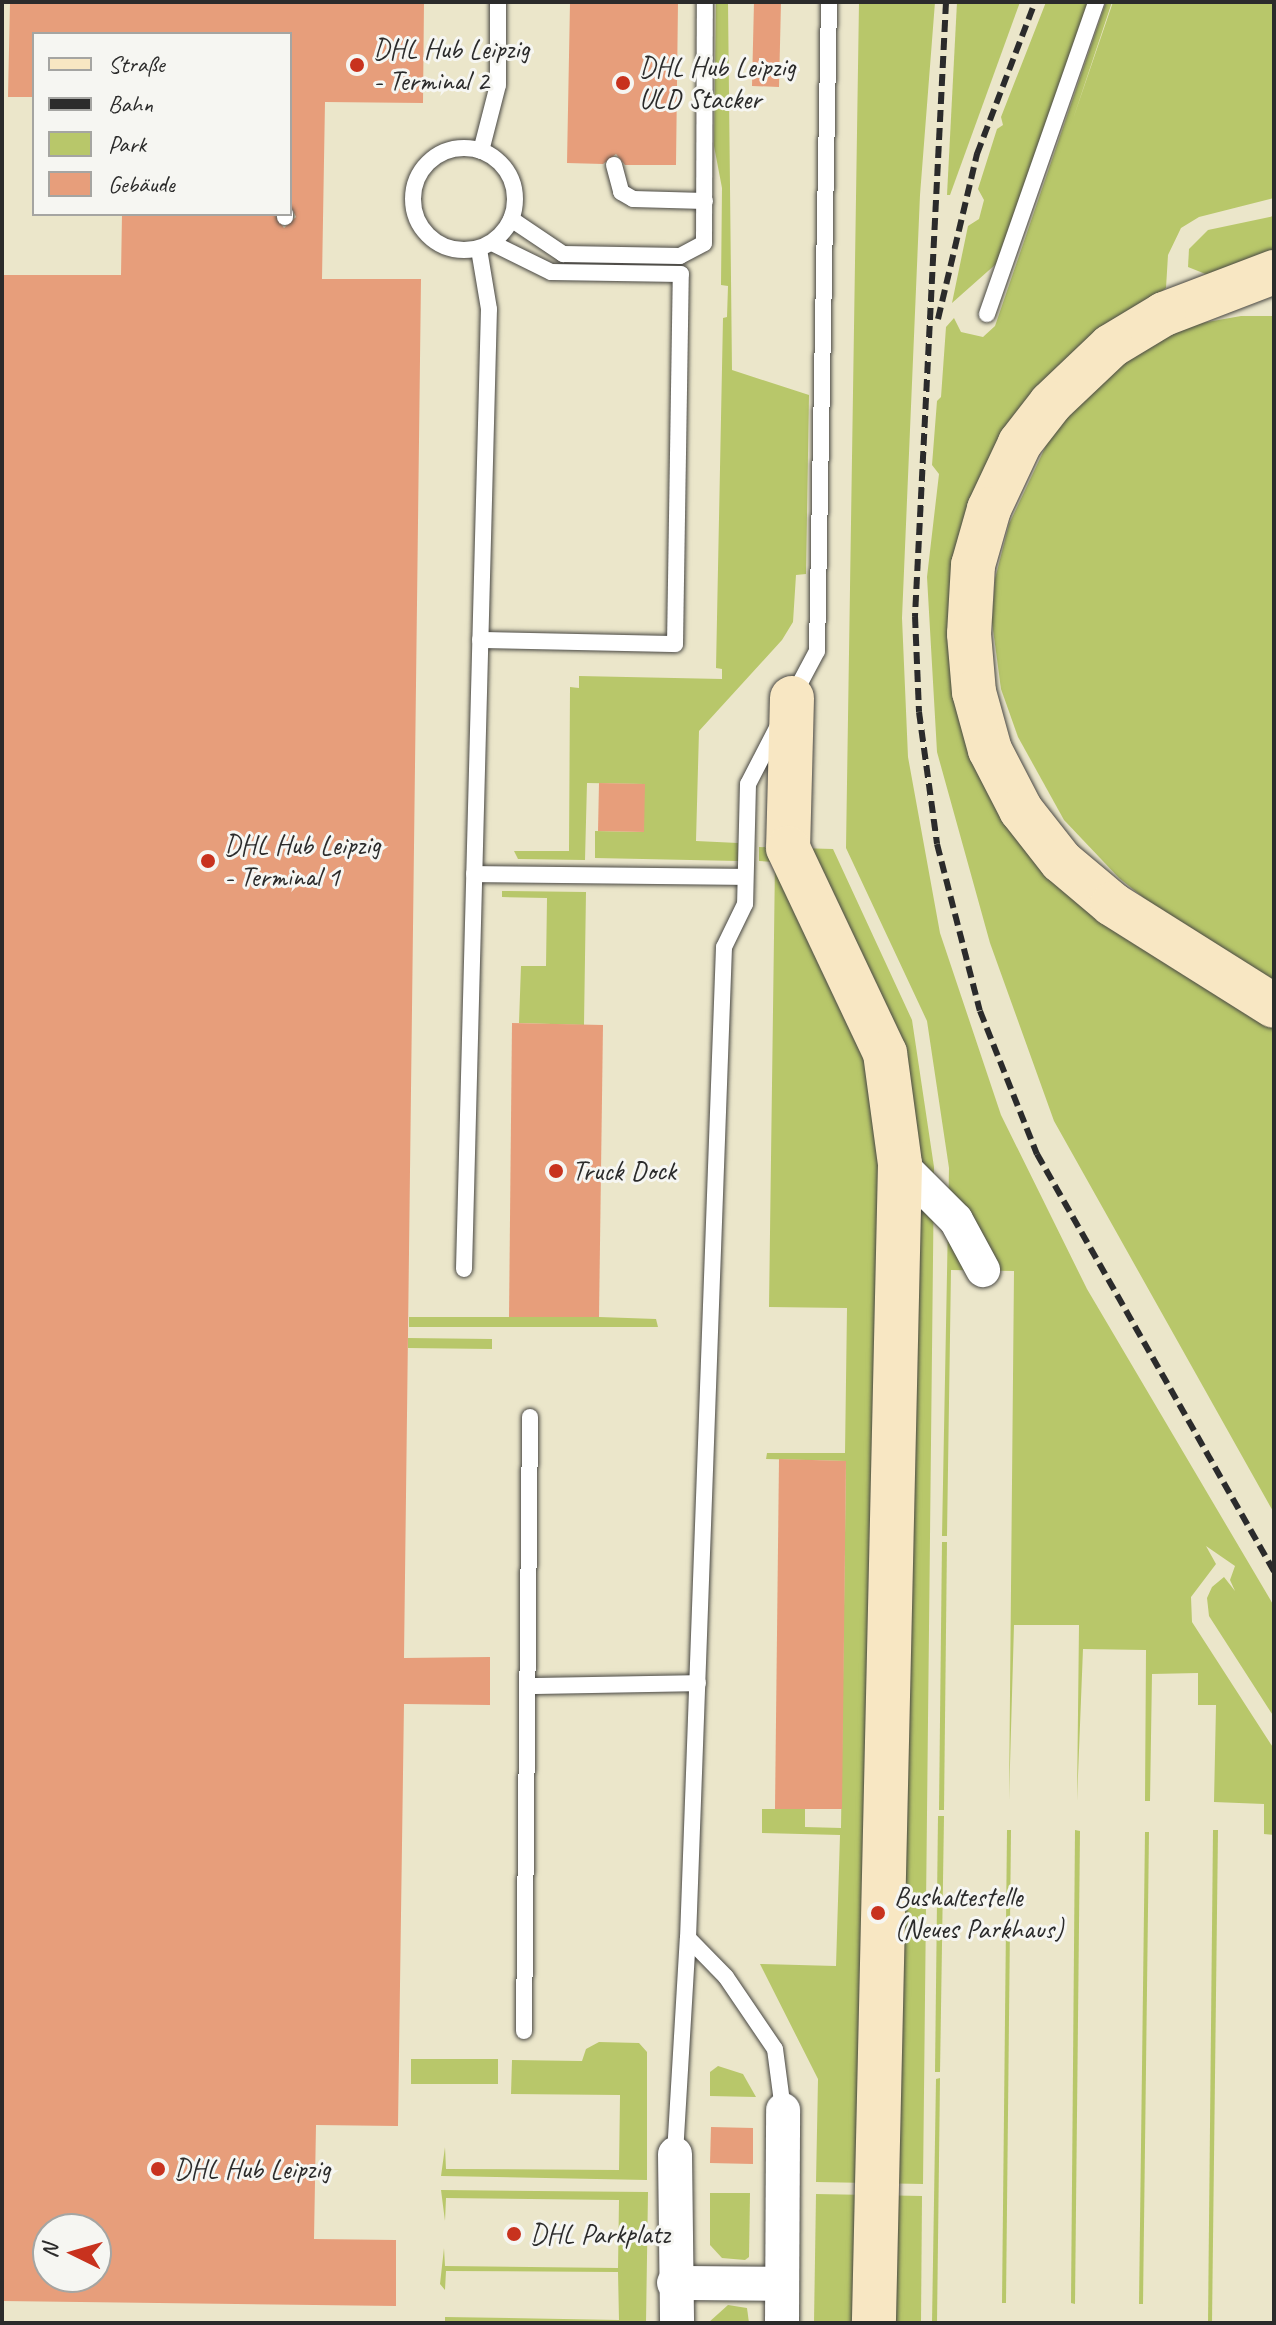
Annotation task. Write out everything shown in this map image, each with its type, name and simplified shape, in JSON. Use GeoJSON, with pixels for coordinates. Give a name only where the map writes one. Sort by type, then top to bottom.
{"type":"FeatureCollection","features":[{"type":"Feature","properties":{"kind":"street"},"geometry":{"type":"LineString","coordinates":[[1274,272],[1186,306],[1111,346],[1051,403],[1020,443],[989,509],[973,565],[969,634],[974,692],[990,750],[1021,810],[1061,861],[1112,904],[1274,1006]]}},
{"type":"Feature","properties":{"kind":"street"},"geometry":{"type":"LineString","coordinates":[[1186,306],[1274,302]]}},
{"type":"Feature","properties":{"kind":"street"},"geometry":{"type":"LineString","coordinates":[[792,698],[788,848],[885,1053],[900,1164],[874,2323]]}},
{"type":"Feature","properties":{"kind":"street"},"geometry":{"type":"LineString","coordinates":[[900,1164],[956,1220],[983,1270]]}},
{"type":"Feature","properties":{"kind":"street"},"geometry":{"type":"LineString","coordinates":[[782,2323],[783,2110]]}},
{"type":"Feature","properties":{"kind":"street"},"geometry":{"type":"LineString","coordinates":[[675,2154],[674,2283],[677,2323]]}},
{"type":"Feature","properties":{"kind":"street"},"geometry":{"type":"LineString","coordinates":[[674,2283],[782,2284]]}},
{"type":"Feature","properties":{"kind":"lane"},"geometry":{"type":"LineString","coordinates":[[481,151],[498,85],[498,2]]}},
{"type":"Feature","properties":{"kind":"lane"},"geometry":{"type":"LineString","coordinates":[[511,219],[563,254],[680,256],[704,243],[705,2]]}},
{"type":"Feature","properties":{"kind":"lane"},"geometry":{"type":"LineString","coordinates":[[675,2154],[688,1938],[724,947],[745,904],[748,784],[817,651],[829,2]]}},
{"type":"Feature","properties":{"kind":"lane"},"geometry":{"type":"LineString","coordinates":[[987,314],[1096,2]]}},
{"type":"Feature","properties":{"kind":"lane"},"geometry":{"type":"LineString","coordinates":[[464,1269],[480,640],[489,309],[486,246],[511,219],[514,186],[495,159],[481,151],[465,148],[435,157],[423,167],[412,200],[416,217],[436,243],[450,249],[486,246],[551,272],[681,274],[675,644],[480,640]]}},
{"type":"Feature","properties":{"kind":"lane"},"geometry":{"type":"LineString","coordinates":[[614,165],[621,192],[633,199],[705,201]]}},
{"type":"Feature","properties":{"kind":"lane"},"geometry":{"type":"LineString","coordinates":[[474,874],[745,877]]}},
{"type":"Feature","properties":{"kind":"lane"},"geometry":{"type":"LineString","coordinates":[[524,2031],[530,1417]]}},
{"type":"Feature","properties":{"kind":"lane"},"geometry":{"type":"LineString","coordinates":[[529,1686],[698,1683]]}},
{"type":"Feature","properties":{"kind":"lane"},"geometry":{"type":"LineString","coordinates":[[688,1938],[726,1977],[775,2049],[783,2110]]}},
{"type":"Feature","properties":{"kind":"green space"},"geometry":{"type":"Polygon","coordinates":[[[716,2],[728,2],[732,370],[809,395],[806,574],[796,575],[793,622],[782,640],[699,731],[696,841],[738,843],[738,861],[595,858],[595,831],[644,832],[644,784],[587,783],[585,860],[518,859],[514,851],[569,851],[570,687],[579,688],[579,676],[722,679],[722,669],[716,668],[723,318],[727,317],[728,286],[721,285],[722,188],[714,146],[716,2]]]}},
{"type":"Feature","properties":{"kind":"green space"},"geometry":{"type":"Polygon","coordinates":[[[859,2],[935,2],[920,195],[902,618],[908,757],[940,933],[1001,1115],[1087,1289],[1274,1606],[1274,1717],[1209,1616],[1207,1598],[1212,1587],[1224,1577],[1235,1591],[1230,1580],[1235,1566],[1206,1546],[1216,1564],[1191,1597],[1192,1622],[1274,1749],[1274,1835],[1264,1834],[1264,1804],[1214,1802],[1216,1705],[1198,1705],[1198,1673],[1152,1674],[1150,1801],[1145,1801],[1146,1650],[1083,1649],[1077,1801],[1079,1625],[1014,1625],[1009,1800],[1014,1271],[951,1270],[947,1536],[942,1536],[949,1168],[927,1021],[846,848],[859,2]]]}},
{"type":"Feature","properties":{"kind":"green space"},"geometry":{"type":"Polygon","coordinates":[[[957,2],[1020,2],[950,195],[947,195],[957,2]]]}},
{"type":"Feature","properties":{"kind":"green space"},"geometry":{"type":"Polygon","coordinates":[[[1046,2],[1093,2],[1005,256],[952,303],[968,226],[979,219],[984,200],[978,189],[997,129],[1003,125],[1001,117],[1046,2]]]}},
{"type":"Feature","properties":{"kind":"green space"},"geometry":{"type":"Polygon","coordinates":[[[1106,2],[1112,2],[1073,119],[1113,2],[1274,2],[1274,198],[1199,217],[1181,228],[1168,255],[1166,288],[1036,392],[960,689],[1140,944],[1274,1028],[1274,1513],[1054,1121],[990,943],[937,752],[927,577],[939,474],[932,465],[946,327],[954,318],[961,332],[983,337],[995,326],[1106,2]]]}},
{"type":"Feature","properties":{"kind":"green space"},"geometry":{"type":"Polygon","coordinates":[[[1274,216],[1274,258],[1213,277],[1188,267],[1189,249],[1208,230],[1274,216]]]}},
{"type":"Feature","properties":{"kind":"green space"},"geometry":{"type":"Polygon","coordinates":[[[1241,316],[1274,316],[1274,984],[1159,910],[1119,878],[1064,820],[1018,737],[1001,689],[992,622],[995,579],[1009,524],[1052,433],[1120,364],[1152,344],[1196,324],[1241,316]]]}},
{"type":"Feature","properties":{"kind":"green space"},"geometry":{"type":"Polygon","coordinates":[[[759,847],[833,849],[912,1020],[934,1167],[923,2184],[816,2182],[818,2079],[760,1964],[836,1966],[840,1835],[762,1833],[762,1809],[805,1809],[805,1827],[841,1828],[846,1461],[766,1459],[767,1453],[845,1453],[847,1308],[769,1307],[775,862],[759,861],[759,847]]]}},
{"type":"Feature","properties":{"kind":"green space"},"geometry":{"type":"Polygon","coordinates":[[[502,891],[586,892],[584,1025],[519,1023],[521,966],[546,966],[547,898],[502,897],[502,891]]]}},
{"type":"Feature","properties":{"kind":"green space"},"geometry":{"type":"Polygon","coordinates":[[[409,1317],[656,1319],[658,1327],[409,1327],[409,1317]]]}},
{"type":"Feature","properties":{"kind":"green space"},"geometry":{"type":"Polygon","coordinates":[[[408,1338],[492,1339],[492,1349],[408,1348],[408,1338]]]}},
{"type":"Feature","properties":{"kind":"green space"},"geometry":{"type":"Polygon","coordinates":[[[942,1542],[947,1542],[944,1810],[939,1810],[942,1542]]]}},
{"type":"Feature","properties":{"kind":"green space"},"geometry":{"type":"Polygon","coordinates":[[[938,1816],[944,1816],[940,2072],[935,2072],[938,1816]]]}},
{"type":"Feature","properties":{"kind":"green space"},"geometry":{"type":"Polygon","coordinates":[[[1007,1830],[1011,1830],[1006,2303],[1002,2303],[1007,1830]]]}},
{"type":"Feature","properties":{"kind":"green space"},"geometry":{"type":"Polygon","coordinates":[[[1075,1830],[1080,1831],[1075,2304],[1071,2303],[1075,1830]]]}},
{"type":"Feature","properties":{"kind":"green space"},"geometry":{"type":"Polygon","coordinates":[[[1213,1830],[1218,1830],[1212,2323],[1208,2323],[1213,1830]]]}},
{"type":"Feature","properties":{"kind":"green space"},"geometry":{"type":"Polygon","coordinates":[[[1145,1832],[1149,1832],[1143,2304],[1139,2304],[1145,1832]]]}},
{"type":"Feature","properties":{"kind":"green space"},"geometry":{"type":"Polygon","coordinates":[[[599,2042],[639,2043],[647,2052],[647,2180],[441,2176],[445,2147],[446,2169],[619,2170],[620,2095],[511,2094],[512,2060],[582,2061],[586,2049],[599,2042]]]}},
{"type":"Feature","properties":{"kind":"green space"},"geometry":{"type":"Polygon","coordinates":[[[411,2059],[498,2059],[498,2084],[411,2084],[411,2059]]]}},
{"type":"Feature","properties":{"kind":"green space"},"geometry":{"type":"Polygon","coordinates":[[[718,2066],[743,2074],[756,2097],[710,2096],[710,2072],[718,2066]]]}},
{"type":"Feature","properties":{"kind":"green space"},"geometry":{"type":"Polygon","coordinates":[[[940,2078],[937,2323],[932,2323],[936,2079],[940,2078]]]}},
{"type":"Feature","properties":{"kind":"green space"},"geometry":{"type":"Polygon","coordinates":[[[441,2190],[648,2192],[646,2323],[445,2323],[445,2317],[619,2320],[618,2272],[446,2271],[445,2290],[440,2284],[444,2248],[445,2266],[618,2268],[619,2200],[446,2198],[445,2221],[441,2190]]]}},
{"type":"Feature","properties":{"kind":"green space"},"geometry":{"type":"Polygon","coordinates":[[[710,2193],[750,2193],[749,2257],[745,2260],[722,2258],[710,2245],[710,2193]]]}},
{"type":"Feature","properties":{"kind":"green space"},"geometry":{"type":"Polygon","coordinates":[[[816,2194],[922,2196],[921,2323],[814,2323],[816,2194]]]}},
{"type":"Feature","properties":{"kind":"green space"},"geometry":{"type":"Polygon","coordinates":[[[728,2305],[747,2308],[749,2323],[708,2323],[728,2305]]]}},
{"type":"Feature","properties":{"kind":"building","name":"DHL Hub Leipzig - Terminal 1"},"geometry":{"type":"Polygon","coordinates":[[[10,2],[424,2],[423,103],[325,102],[322,279],[421,279],[404,1658],[490,1657],[490,1705],[404,1704],[398,2126],[316,2125],[314,2239],[396,2240],[396,2306],[2,2301],[4,275],[121,275],[122,216],[275,216],[284,228],[296,217],[292,208],[292,32],[32,32],[32,97],[8,97],[10,2]]]}},
{"type":"Feature","properties":{"kind":"building","name":"DHL Hub Leipzig ULD Stacker"},"geometry":{"type":"Polygon","coordinates":[[[570,2],[678,2],[676,165],[625,165],[616,154],[603,164],[567,163],[570,2]]]}},
{"type":"Feature","properties":{"kind":"building"},"geometry":{"type":"Polygon","coordinates":[[[754,2],[781,2],[779,87],[752,86],[754,2]]]}},
{"type":"Feature","properties":{"kind":"building"},"geometry":{"type":"Polygon","coordinates":[[[599,783],[645,784],[644,832],[598,831],[599,783]]]}},
{"type":"Feature","properties":{"kind":"building","name":"Truck Dock"},"geometry":{"type":"Polygon","coordinates":[[[512,1023],[603,1025],[599,1317],[509,1317],[512,1023]]]}},
{"type":"Feature","properties":{"kind":"building"},"geometry":{"type":"Polygon","coordinates":[[[779,1459],[846,1461],[842,1809],[775,1809],[779,1459]]]}},
{"type":"Feature","properties":{"kind":"building"},"geometry":{"type":"Polygon","coordinates":[[[711,2127],[753,2128],[753,2164],[710,2163],[711,2127]]]}},
{"type":"Feature","properties":{"kind":"railway"},"geometry":{"type":"LineString","coordinates":[[946,2],[915,616],[919,712],[937,844],[980,1011],[1037,1154],[1274,1572]]}},
{"type":"Feature","properties":{"kind":"railway"},"geometry":{"type":"LineString","coordinates":[[938,319],[977,154],[1035,2]]}},
{"type":"Feature","properties":{"kind":"place","name":"DHL Hub Leipzig - Terminal 2"},"geometry":{"type":"Point","coordinates":[357,65]}},
{"type":"Feature","properties":{"kind":"place","name":"DHL Hub Leipzig ULD Stacker"},"geometry":{"type":"Point","coordinates":[623,83]}},
{"type":"Feature","properties":{"kind":"place","name":"DHL Hub Leipzig - Terminal 1"},"geometry":{"type":"Point","coordinates":[208,861]}},
{"type":"Feature","properties":{"kind":"place","name":"Truck Dock"},"geometry":{"type":"Point","coordinates":[556,1171]}},
{"type":"Feature","properties":{"kind":"place","name":"Bushaltestelle (Neues Parkhaus)"},"geometry":{"type":"Point","coordinates":[878,1913]}},
{"type":"Feature","properties":{"kind":"place","name":"DHL Hub Leipzig"},"geometry":{"type":"Point","coordinates":[158,2169]}},
{"type":"Feature","properties":{"kind":"place","name":"DHL Parkplatz"},"geometry":{"type":"Point","coordinates":[514,2234]}}]}
